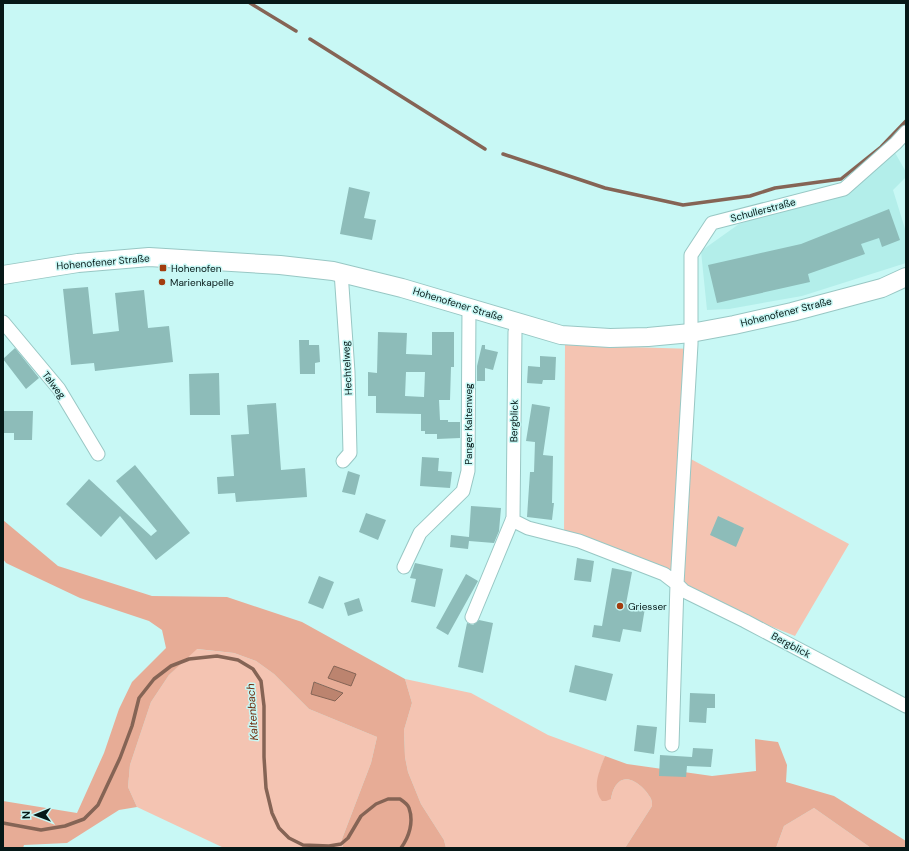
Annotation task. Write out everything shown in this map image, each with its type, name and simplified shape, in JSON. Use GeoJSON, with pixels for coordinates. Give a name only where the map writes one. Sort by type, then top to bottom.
{"type":"FeatureCollection","features":[{"type":"Feature","properties":{"kind":"main road","name":"Hohenofener Straße"},"geometry":{"type":"LineString","coordinates":[[3,275],[78,263],[149,257],[280,264],[342,272],[469,307],[561,336],[586,338],[648,337],[691,333],[734,325],[806,309],[882,288],[906,277]]}},
{"type":"Feature","properties":{"kind":"street","name":"Schullerstraße"},"geometry":{"type":"LineString","coordinates":[[691,333],[691,255],[712,223],[844,189],[896,143],[906,132]]}},
{"type":"Feature","properties":{"kind":"street","name":"Hechtelweg"},"geometry":{"type":"LineString","coordinates":[[342,272],[348,372],[350,453],[343,461]]}},
{"type":"Feature","properties":{"kind":"street","name":"Panger Kaltenweg"},"geometry":{"type":"LineString","coordinates":[[404,567],[420,533],[463,491],[468,471],[469,307]]}},
{"type":"Feature","properties":{"kind":"street","name":"Talweg"},"geometry":{"type":"LineString","coordinates":[[3,322],[59,389],[98,454]]}},
{"type":"Feature","properties":{"kind":"street","name":"Bergblick"},"geometry":{"type":"LineString","coordinates":[[472,617],[512,520],[516,332],[518,323]]}},
{"type":"Feature","properties":{"kind":"street"},"geometry":{"type":"LineString","coordinates":[[672,745],[677,584],[691,333]]}},
{"type":"Feature","properties":{"kind":"street","name":"Bergblick"},"geometry":{"type":"LineString","coordinates":[[512,520],[528,528],[579,541],[664,574],[684,591],[745,621],[906,706]]}},
{"type":"Feature","properties":{"kind":"shaded area"},"geometry":{"type":"Polygon","coordinates":[[[894,151],[906,172],[906,177],[893,190],[906,232],[906,263],[802,296],[729,309],[707,310],[701,251],[739,224],[841,190],[894,151]]]}},
{"type":"Feature","properties":{"kind":"shaded area"},"geometry":{"type":"Polygon","coordinates":[[[565,345],[694,349],[687,457],[849,544],[795,636],[685,592],[664,574],[564,537],[565,345]]]}},
{"type":"Feature","properties":{"kind":"shaded area"},"geometry":{"type":"Polygon","coordinates":[[[3,520],[58,566],[152,596],[227,597],[302,622],[405,679],[412,703],[404,730],[405,757],[408,772],[421,804],[444,840],[446,848],[343,848],[342,839],[371,763],[377,737],[309,709],[274,674],[256,661],[234,653],[197,649],[169,675],[151,702],[130,765],[128,787],[137,807],[119,810],[67,843],[24,845],[23,848],[3,848],[3,801],[77,813],[104,753],[119,709],[132,682],[166,648],[162,630],[149,621],[80,598],[6,563],[3,559],[3,520]],[[315,682],[311,694],[343,693],[315,682]]]}},
{"type":"Feature","properties":{"kind":"shaded area"},"geometry":{"type":"Polygon","coordinates":[[[196,649],[234,653],[256,661],[274,674],[309,709],[377,737],[371,763],[342,839],[343,848],[224,848],[137,807],[128,787],[130,765],[151,702],[169,675],[196,649]]]}},
{"type":"Feature","properties":{"kind":"shaded area"},"geometry":{"type":"Polygon","coordinates":[[[334,666],[356,674],[351,686],[328,678],[334,666]]]}},
{"type":"Feature","properties":{"kind":"shaded area"},"geometry":{"type":"Polygon","coordinates":[[[405,679],[471,693],[548,735],[605,756],[599,773],[611,799],[617,784],[627,779],[632,780],[641,786],[648,793],[651,798],[652,806],[625,848],[446,848],[444,840],[421,804],[408,772],[405,757],[404,730],[412,703],[405,679]]]}},
{"type":"Feature","properties":{"kind":"shaded area"},"geometry":{"type":"Polygon","coordinates":[[[314,682],[343,693],[335,701],[311,694],[314,682]]]}},
{"type":"Feature","properties":{"kind":"shaded area"},"geometry":{"type":"Polygon","coordinates":[[[755,739],[778,742],[787,765],[786,782],[834,796],[906,841],[906,848],[871,848],[814,808],[784,826],[776,848],[625,848],[652,806],[652,800],[641,786],[632,780],[627,779],[617,784],[611,799],[602,801],[597,790],[597,784],[605,756],[627,764],[712,776],[756,771],[755,739]]]}},
{"type":"Feature","properties":{"kind":"shaded area"},"geometry":{"type":"Polygon","coordinates":[[[814,808],[871,848],[776,848],[784,826],[814,808]]]}},
{"type":"Feature","properties":{"kind":"building"},"geometry":{"type":"Polygon","coordinates":[[[349,187],[370,192],[364,218],[376,220],[372,240],[340,234],[349,187]]]}},
{"type":"Feature","properties":{"kind":"building"},"geometry":{"type":"Polygon","coordinates":[[[889,209],[900,240],[882,247],[879,238],[861,244],[865,254],[808,274],[810,282],[717,303],[708,265],[801,244],[889,209]]]}},
{"type":"Feature","properties":{"kind":"building"},"geometry":{"type":"Polygon","coordinates":[[[88,287],[93,334],[119,331],[115,293],[144,290],[148,328],[169,326],[173,362],[95,371],[94,363],[71,365],[63,289],[88,287]]]}},
{"type":"Feature","properties":{"kind":"building"},"geometry":{"type":"Polygon","coordinates":[[[378,332],[407,333],[406,354],[432,355],[432,332],[454,332],[454,367],[451,367],[450,400],[439,400],[440,420],[460,422],[460,438],[437,439],[437,434],[425,434],[425,431],[421,431],[421,414],[376,413],[376,396],[368,396],[368,372],[377,373],[378,332]],[[406,372],[405,396],[424,397],[425,372],[406,372]]]}},
{"type":"Feature","properties":{"kind":"building"},"geometry":{"type":"Polygon","coordinates":[[[299,340],[309,340],[309,345],[319,345],[320,362],[315,363],[315,374],[300,374],[299,340]]]}},
{"type":"Feature","properties":{"kind":"building"},"geometry":{"type":"Polygon","coordinates":[[[482,345],[485,345],[485,349],[498,352],[493,370],[485,368],[485,381],[477,381],[477,366],[482,345]]]}},
{"type":"Feature","properties":{"kind":"building"},"geometry":{"type":"Polygon","coordinates":[[[15,348],[39,378],[26,389],[3,359],[15,348]]]}},
{"type":"Feature","properties":{"kind":"building"},"geometry":{"type":"Polygon","coordinates":[[[540,356],[556,357],[555,380],[543,380],[542,384],[527,383],[528,366],[540,367],[540,356]]]}},
{"type":"Feature","properties":{"kind":"building"},"geometry":{"type":"Polygon","coordinates":[[[219,373],[220,415],[190,415],[189,374],[219,373]]]}},
{"type":"Feature","properties":{"kind":"building"},"geometry":{"type":"Polygon","coordinates":[[[276,403],[281,470],[305,468],[307,497],[236,502],[235,493],[218,494],[217,477],[234,476],[231,435],[249,434],[247,405],[276,403]]]}},
{"type":"Feature","properties":{"kind":"building"},"geometry":{"type":"Polygon","coordinates":[[[532,404],[550,407],[543,455],[553,456],[552,503],[554,503],[552,520],[527,517],[530,472],[534,472],[535,442],[526,441],[532,404]]]}},
{"type":"Feature","properties":{"kind":"building"},"geometry":{"type":"Polygon","coordinates":[[[3,411],[33,411],[32,440],[14,440],[14,433],[3,433],[3,411]]]}},
{"type":"Feature","properties":{"kind":"building"},"geometry":{"type":"Polygon","coordinates":[[[422,457],[439,458],[438,471],[452,472],[450,488],[420,486],[422,457]]]}},
{"type":"Feature","properties":{"kind":"building"},"geometry":{"type":"Polygon","coordinates":[[[135,465],[190,533],[156,560],[120,516],[101,537],[66,504],[89,479],[151,536],[157,531],[116,481],[135,465]]]}},
{"type":"Feature","properties":{"kind":"building"},"geometry":{"type":"Polygon","coordinates":[[[348,471],[360,475],[355,495],[342,492],[348,471]]]}},
{"type":"Feature","properties":{"kind":"building"},"geometry":{"type":"Polygon","coordinates":[[[471,506],[501,508],[499,531],[494,543],[469,541],[468,549],[450,547],[451,535],[469,537],[471,506]]]}},
{"type":"Feature","properties":{"kind":"building"},"geometry":{"type":"Polygon","coordinates":[[[366,513],[386,520],[378,540],[359,532],[366,513]]]}},
{"type":"Feature","properties":{"kind":"building"},"geometry":{"type":"Polygon","coordinates":[[[718,516],[744,528],[736,547],[710,535],[718,516]]]}},
{"type":"Feature","properties":{"kind":"building"},"geometry":{"type":"Polygon","coordinates":[[[577,558],[594,561],[591,582],[574,580],[577,558]]]}},
{"type":"Feature","properties":{"kind":"building"},"geometry":{"type":"Polygon","coordinates":[[[415,563],[443,569],[435,607],[411,602],[416,579],[410,578],[415,563]]]}},
{"type":"Feature","properties":{"kind":"building","name":"Griesser"},"geometry":{"type":"Polygon","coordinates":[[[612,568],[632,572],[626,604],[645,608],[641,632],[623,629],[620,642],[592,637],[594,625],[602,626],[612,568]]]}},
{"type":"Feature","properties":{"kind":"building"},"geometry":{"type":"Polygon","coordinates":[[[466,574],[478,581],[448,635],[436,628],[466,574]]]}},
{"type":"Feature","properties":{"kind":"building"},"geometry":{"type":"Polygon","coordinates":[[[319,576],[334,582],[323,609],[308,603],[319,576]]]}},
{"type":"Feature","properties":{"kind":"building"},"geometry":{"type":"Polygon","coordinates":[[[359,598],[363,611],[348,616],[344,603],[359,598]]]}},
{"type":"Feature","properties":{"kind":"building"},"geometry":{"type":"Polygon","coordinates":[[[479,620],[493,623],[483,673],[458,667],[467,623],[473,625],[479,620]]]}},
{"type":"Feature","properties":{"kind":"building"},"geometry":{"type":"Polygon","coordinates":[[[575,665],[613,674],[606,701],[569,692],[575,665]]]}},
{"type":"Feature","properties":{"kind":"building"},"geometry":{"type":"Polygon","coordinates":[[[690,693],[715,694],[715,708],[707,708],[706,723],[689,722],[690,693]]]}},
{"type":"Feature","properties":{"kind":"building"},"geometry":{"type":"Polygon","coordinates":[[[637,725],[657,727],[654,754],[634,751],[637,725]]]}},
{"type":"Feature","properties":{"kind":"building"},"geometry":{"type":"Polygon","coordinates":[[[693,748],[713,749],[711,767],[687,766],[686,777],[659,776],[660,755],[692,757],[693,748]]]}},
{"type":"Feature","properties":{"kind":"waterway"},"geometry":{"type":"LineString","coordinates":[[250,3],[296,31]]}},
{"type":"Feature","properties":{"kind":"waterway"},"geometry":{"type":"LineString","coordinates":[[310,39],[485,149]]}},
{"type":"Feature","properties":{"kind":"waterway"},"geometry":{"type":"LineString","coordinates":[[503,154],[605,188],[683,205],[750,196],[775,188],[841,179],[881,147],[906,121]]}},
{"type":"Feature","properties":{"kind":"waterway","name":"Kaltenbach"},"geometry":{"type":"LineString","coordinates":[[3,823],[41,830],[65,826],[84,819],[98,805],[120,758],[132,726],[139,698],[154,679],[171,666],[189,659],[217,656],[238,660],[253,669],[261,681],[264,706],[264,757],[266,788],[272,813],[279,828],[289,838],[303,845],[329,846],[341,844],[348,838],[361,816],[376,804],[388,799],[400,799],[408,807],[411,819],[410,829],[401,848]]}},
{"type":"Feature","properties":{"kind":"place","name":"Hohenofen"},"geometry":{"type":"Point","coordinates":[163,268]}},
{"type":"Feature","properties":{"kind":"place","name":"Marienkapelle"},"geometry":{"type":"Point","coordinates":[162,282]}},
{"type":"Feature","properties":{"kind":"place","name":"Griesser"},"geometry":{"type":"Point","coordinates":[620,606]}}]}
